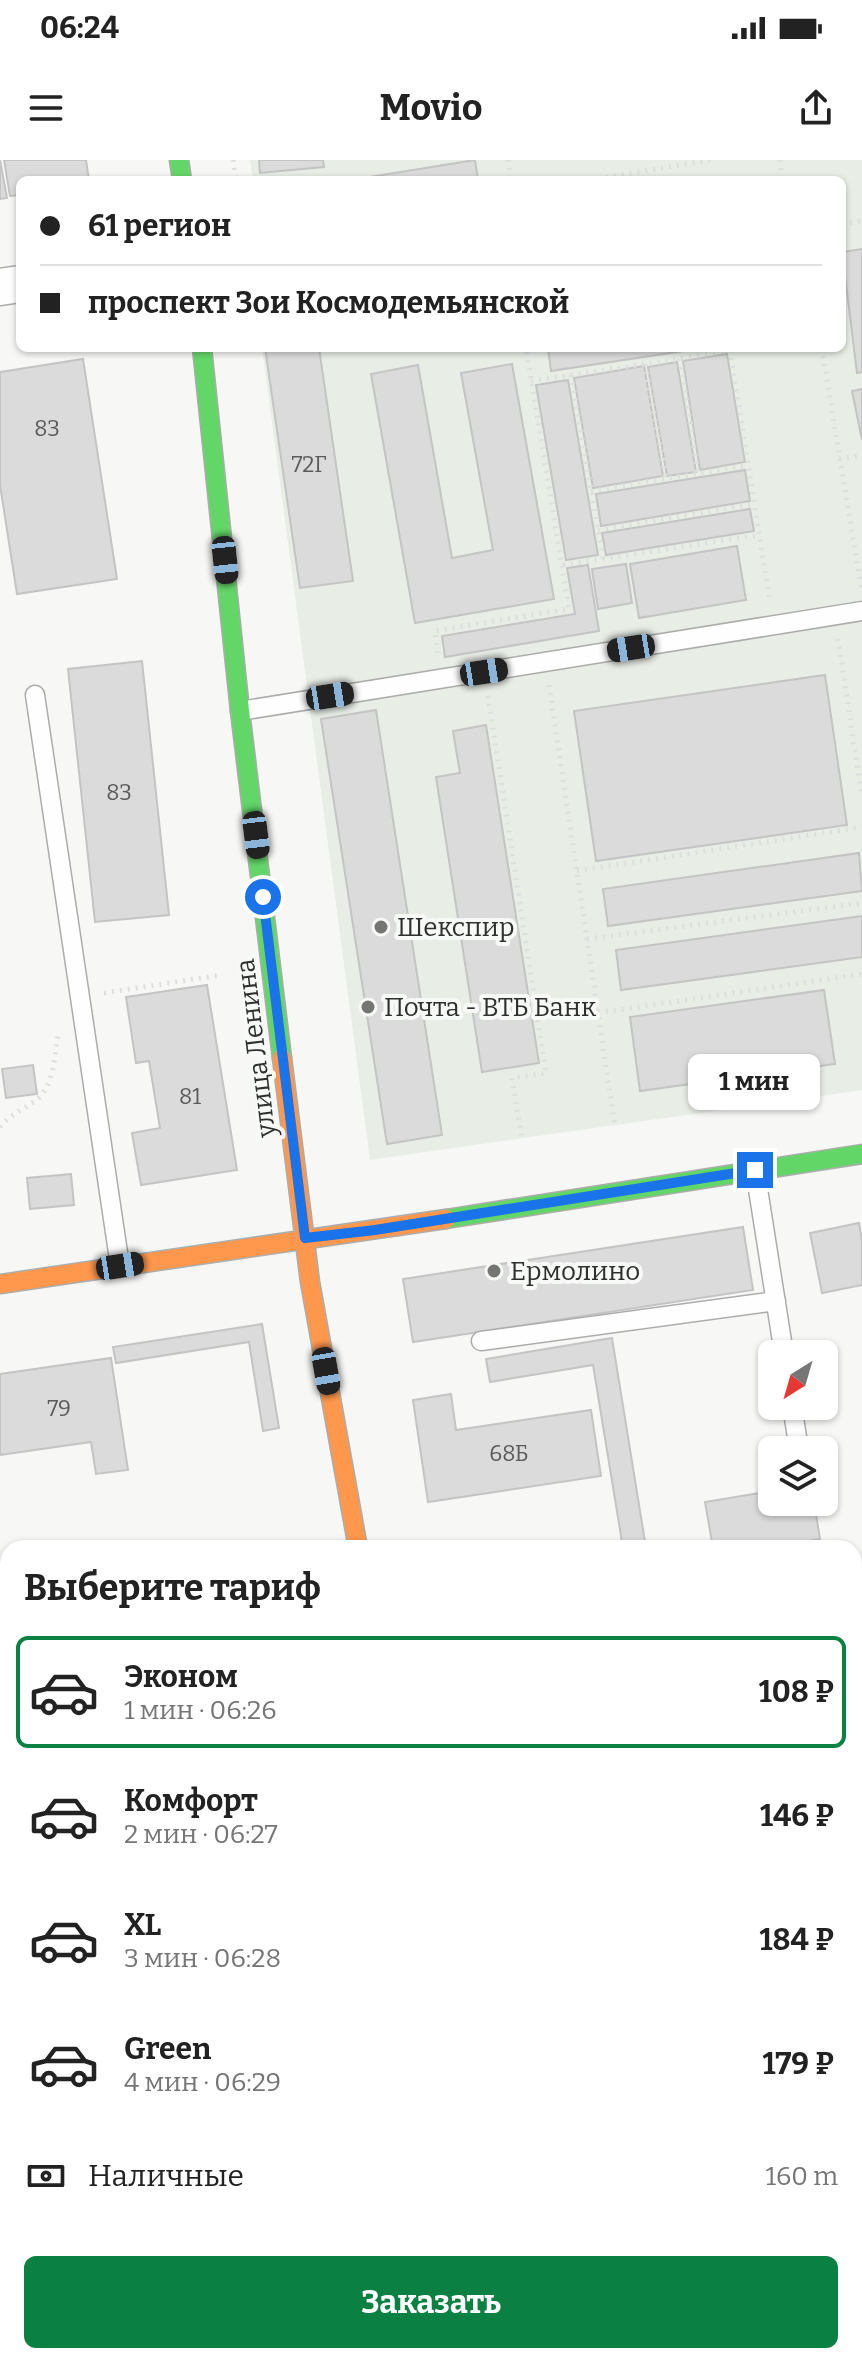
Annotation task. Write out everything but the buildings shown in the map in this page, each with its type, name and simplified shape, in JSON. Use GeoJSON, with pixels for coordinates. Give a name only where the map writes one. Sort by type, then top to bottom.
{"type":"FeatureCollection","features":[{"type":"Feature","properties":{"kind":"street","name":"улица Ленина"},"geometry":{"type":"LineString","coordinates":[[202,352],[240,711],[305,1238],[357,1540]]}},
{"type":"Feature","properties":{"kind":"street"},"geometry":{"type":"LineString","coordinates":[[0,1284],[375,1230],[862,1154]]}},
{"type":"Feature","properties":{"kind":"lane"},"geometry":{"type":"LineString","coordinates":[[240,711],[862,611]]}},
{"type":"Feature","properties":{"kind":"lane"},"geometry":{"type":"LineString","coordinates":[[35,695],[120,1266]]}},
{"type":"Feature","properties":{"kind":"lane"},"geometry":{"type":"LineString","coordinates":[[755,1170],[782,1340]]}},
{"type":"Feature","properties":{"kind":"lane"},"geometry":{"type":"LineString","coordinates":[[481,1341],[776,1301]]}},
{"type":"Feature","properties":{"kind":"path"},"geometry":{"type":"LineString","coordinates":[[614,176],[711,160]]}},
{"type":"Feature","properties":{"kind":"path"},"geometry":{"type":"LineString","coordinates":[[443,678],[435,631],[569,609],[527,352]]}},
{"type":"Feature","properties":{"kind":"path"},"geometry":{"type":"LineString","coordinates":[[531,381],[716,352]]}},
{"type":"Feature","properties":{"kind":"path"},"geometry":{"type":"LineString","coordinates":[[731,352],[774,625]]}},
{"type":"Feature","properties":{"kind":"path"},"geometry":{"type":"LineString","coordinates":[[823,352],[862,597]]}},
{"type":"Feature","properties":{"kind":"path"},"geometry":{"type":"LineString","coordinates":[[680,359],[698,473]]}},
{"type":"Feature","properties":{"kind":"path"},"geometry":{"type":"LineString","coordinates":[[645,364],[666,479]]}},
{"type":"Feature","properties":{"kind":"path"},"geometry":{"type":"LineString","coordinates":[[571,375],[603,558]]}},
{"type":"Feature","properties":{"kind":"path"},"geometry":{"type":"LineString","coordinates":[[839,459],[862,455]]}},
{"type":"Feature","properties":{"kind":"path"},"geometry":{"type":"LineString","coordinates":[[591,491],[748,465]]}},
{"type":"Feature","properties":{"kind":"path"},"geometry":{"type":"LineString","coordinates":[[598,530],[754,504]]}},
{"type":"Feature","properties":{"kind":"path"},"geometry":{"type":"LineString","coordinates":[[563,565],[759,535]]}},
{"type":"Feature","properties":{"kind":"path"},"geometry":{"type":"LineString","coordinates":[[834,615],[862,796]]}},
{"type":"Feature","properties":{"kind":"path"},"geometry":{"type":"LineString","coordinates":[[546,662],[615,1127]]}},
{"type":"Feature","properties":{"kind":"path"},"geometry":{"type":"LineString","coordinates":[[484,672],[546,1073],[512,1078],[522,1140]]}},
{"type":"Feature","properties":{"kind":"path"},"geometry":{"type":"LineString","coordinates":[[577,871],[862,827]]}},
{"type":"Feature","properties":{"kind":"path"},"geometry":{"type":"LineString","coordinates":[[587,939],[862,903]]}},
{"type":"Feature","properties":{"kind":"path"},"geometry":{"type":"LineString","coordinates":[[598,1013],[862,974]]}},
{"type":"Feature","properties":{"kind":"shaded area"},"geometry":{"type":"Polygon","coordinates":[[[250,160],[862,160],[862,1090],[370,1160],[263,352],[846,352],[846,176],[252,176],[250,160]]]}},
{"type":"Feature","properties":{"kind":"traffic: fast"},"geometry":{"type":"LineString","coordinates":[[179,160],[181,176]]}},
{"type":"Feature","properties":{"kind":"traffic: fast"},"geometry":{"type":"LineString","coordinates":[[202,352],[240,711],[282,1058]]}},
{"type":"Feature","properties":{"kind":"traffic: fast"},"geometry":{"type":"LineString","coordinates":[[446,1219],[862,1154]]}},
{"type":"Feature","properties":{"kind":"traffic: slow"},"geometry":{"type":"LineString","coordinates":[[282,1058],[310,1282],[357,1540]]}},
{"type":"Feature","properties":{"kind":"traffic: slow"},"geometry":{"type":"LineString","coordinates":[[0,1284],[446,1219]]}},
{"type":"Feature","properties":{"kind":"place","name":"Шекспир"},"geometry":{"type":"Point","coordinates":[381,927]}},
{"type":"Feature","properties":{"kind":"place","name":"Почта - ВТБ Банк"},"geometry":{"type":"Point","coordinates":[368,1007]}},
{"type":"Feature","properties":{"kind":"place","name":"Ермолино"},"geometry":{"type":"Point","coordinates":[494,1271]}},
{"type":"Feature","properties":{"kind":"route"},"geometry":{"type":"LineString","coordinates":[[263,897],[305,1238],[375,1230],[755,1170]]}}]}
